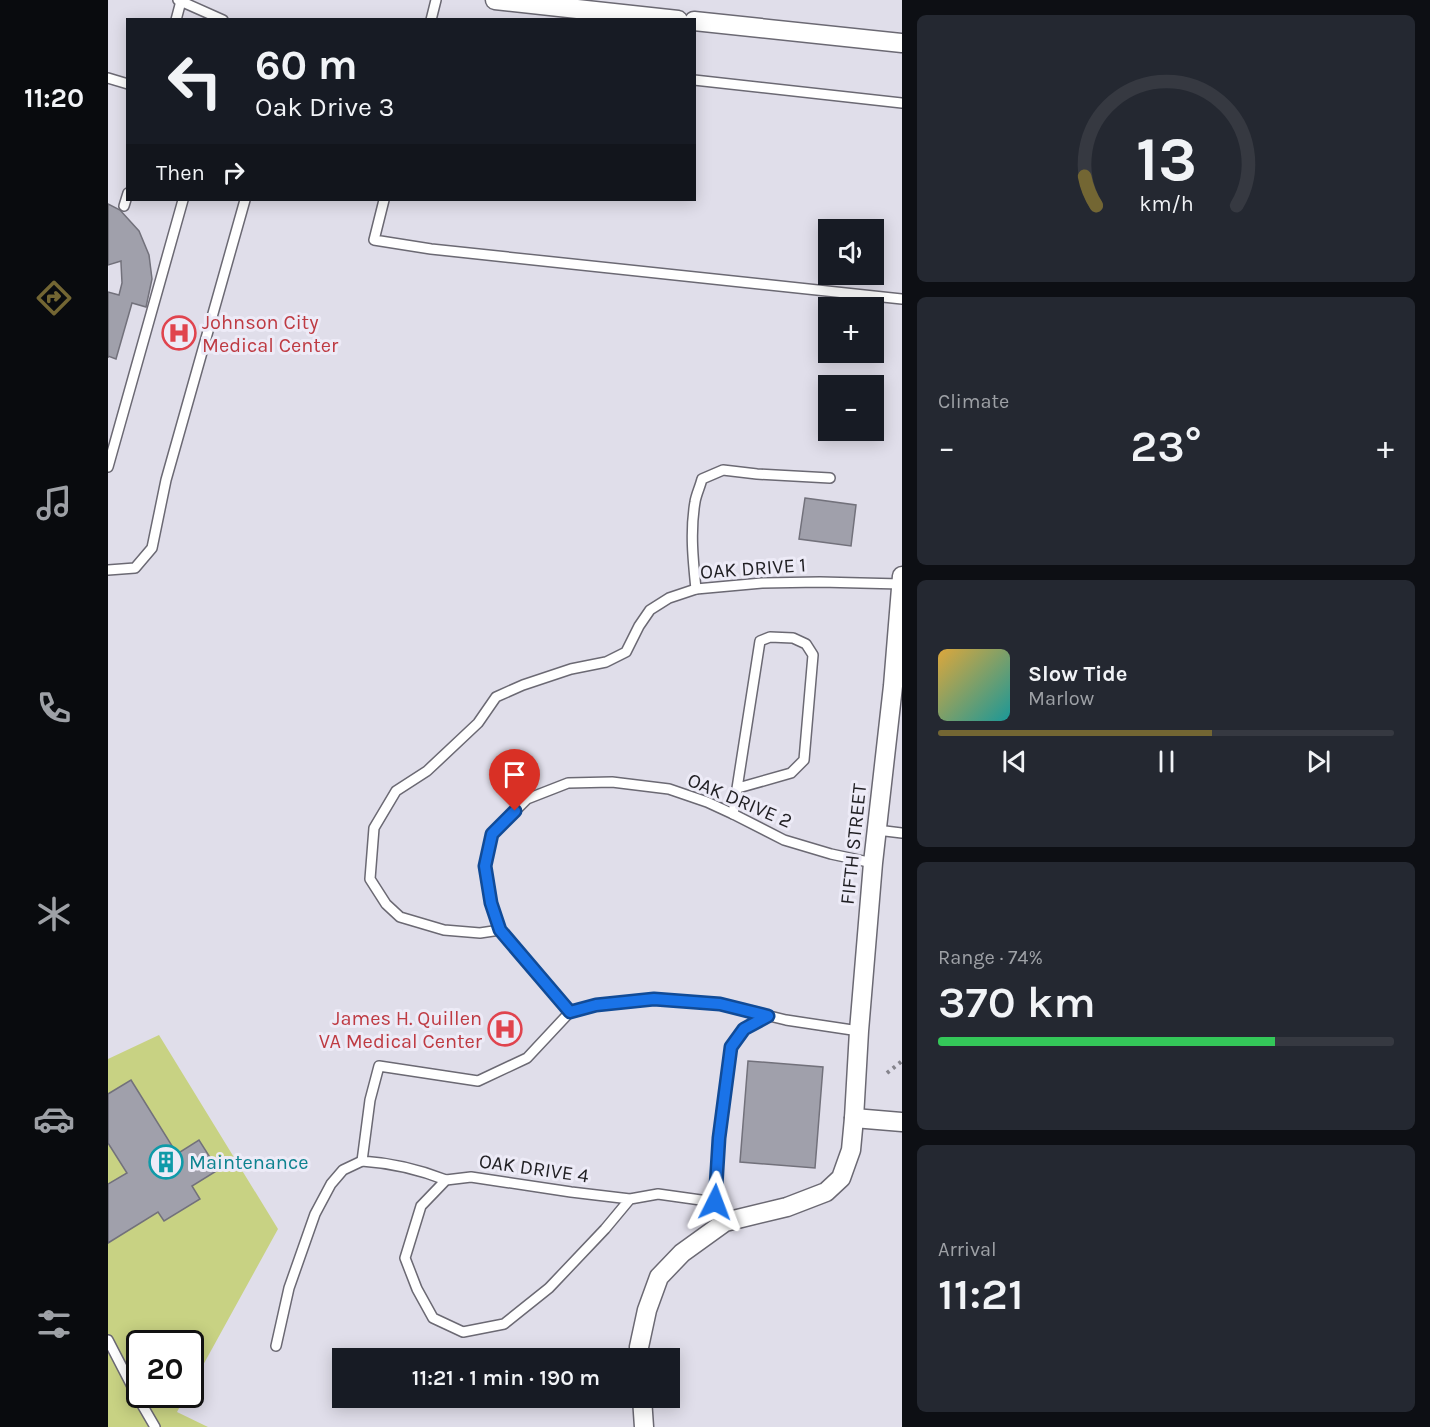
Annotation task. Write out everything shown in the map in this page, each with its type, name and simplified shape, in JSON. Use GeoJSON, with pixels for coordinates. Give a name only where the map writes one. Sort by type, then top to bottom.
{"type":"FeatureCollection","features":[{"type":"Feature","properties":{"kind":"street"},"geometry":{"type":"LineString","coordinates":[[495,0],[660,18]]}},
{"type":"Feature","properties":{"kind":"street"},"geometry":{"type":"LineString","coordinates":[[696,21],[902,43]]}},
{"type":"Feature","properties":{"kind":"street","name":"FIFTH STREET"},"geometry":{"type":"LineString","coordinates":[[725,1222],[787,1207],[826,1192],[841,1179],[851,1150],[873,863],[902,581]]}},
{"type":"Feature","properties":{"kind":"street"},"geometry":{"type":"LineString","coordinates":[[854,1118],[902,1122]]}},
{"type":"Feature","properties":{"kind":"street"},"geometry":{"type":"LineString","coordinates":[[639,1348],[647,1310],[659,1277],[682,1253],[725,1222]]}},
{"type":"Feature","properties":{"kind":"street"},"geometry":{"type":"LineString","coordinates":[[643,1408],[644,1427]]}},
{"type":"Feature","properties":{"kind":"lane"},"geometry":{"type":"LineString","coordinates":[[176,18],[180,0],[219,18]]}},
{"type":"Feature","properties":{"kind":"lane"},"geometry":{"type":"LineString","coordinates":[[432,18],[436,0]]}},
{"type":"Feature","properties":{"kind":"lane"},"geometry":{"type":"LineString","coordinates":[[108,78],[126,83]]}},
{"type":"Feature","properties":{"kind":"lane"},"geometry":{"type":"LineString","coordinates":[[696,80],[902,103]]}},
{"type":"Feature","properties":{"kind":"lane"},"geometry":{"type":"LineString","coordinates":[[124,206],[126,200]]}},
{"type":"Feature","properties":{"kind":"lane"},"geometry":{"type":"LineString","coordinates":[[108,467],[183,201]]}},
{"type":"Feature","properties":{"kind":"lane"},"geometry":{"type":"LineString","coordinates":[[108,570],[135,568],[152,548],[166,480],[245,201]]}},
{"type":"Feature","properties":{"kind":"lane"},"geometry":{"type":"LineString","coordinates":[[384,201],[374,240],[431,249],[902,299]]}},
{"type":"Feature","properties":{"kind":"lane"},"geometry":{"type":"LineString","coordinates":[[696,589],[692,532],[695,500],[702,479],[723,470],[830,478]]}},
{"type":"Feature","properties":{"kind":"lane","name":"OAK DRIVE 1"},"geometry":{"type":"LineString","coordinates":[[500,930],[480,933],[444,930],[400,917],[386,904],[370,879],[374,828],[396,791],[427,771],[478,723],[496,697],[570,669],[606,662],[626,652],[650,610],[669,598],[696,589],[762,583],[902,581]]}},
{"type":"Feature","properties":{"kind":"lane"},"geometry":{"type":"LineString","coordinates":[[733,814],[760,641],[770,636],[793,638],[806,644],[813,655],[804,760],[791,773],[738,788]]}},
{"type":"Feature","properties":{"kind":"lane","name":"OAK DRIVE 2"},"geometry":{"type":"LineString","coordinates":[[500,930],[491,903],[485,866],[492,834],[527,799],[568,783],[612,782],[669,789],[707,802],[784,840],[873,863]]}},
{"type":"Feature","properties":{"kind":"lane"},"geometry":{"type":"LineString","coordinates":[[877,830],[902,833]]}},
{"type":"Feature","properties":{"kind":"lane"},"geometry":{"type":"LineString","coordinates":[[500,930],[570,1012]]}},
{"type":"Feature","properties":{"kind":"lane"},"geometry":{"type":"LineString","coordinates":[[362,1161],[370,1100],[379,1066],[478,1082],[527,1058],[570,1012],[596,1005],[654,999],[720,1004],[786,1020],[859,1031]]}},
{"type":"Feature","properties":{"kind":"lane"},"geometry":{"type":"LineString","coordinates":[[725,1222],[715,1202],[719,1138],[731,1047],[744,1029],[768,1016]]}},
{"type":"Feature","properties":{"kind":"lane"},"geometry":{"type":"LineString","coordinates":[[276,1346],[289,1288],[315,1214],[331,1184],[343,1170],[362,1161],[420,1170],[446,1180],[422,1206],[405,1258],[417,1289],[433,1318],[463,1332],[504,1324],[549,1288],[630,1199]]}},
{"type":"Feature","properties":{"kind":"lane","name":"OAK DRIVE 4"},"geometry":{"type":"LineString","coordinates":[[446,1180],[471,1177],[630,1199],[658,1194],[715,1202]]}},
{"type":"Feature","properties":{"kind":"lane"},"geometry":{"type":"LineString","coordinates":[[108,1340],[155,1427]]}},
{"type":"Feature","properties":{"kind":"path"},"geometry":{"type":"LineString","coordinates":[[887,1072],[902,1061]]}},
{"type":"Feature","properties":{"kind":"green space"},"geometry":{"type":"Polygon","coordinates":[[[159,1035],[278,1229],[204,1363],[204,1330],[126,1330],[126,1408],[179,1408],[177,1412],[208,1427],[108,1427],[108,1059],[159,1035]]]}},
{"type":"Feature","properties":{"kind":"building"},"geometry":{"type":"Polygon","coordinates":[[[108,204],[120,210],[139,231],[149,255],[152,279],[146,307],[132,303],[116,359],[108,356],[108,292],[119,295],[122,283],[121,261],[108,265],[108,204]]]}},
{"type":"Feature","properties":{"kind":"building"},"geometry":{"type":"Polygon","coordinates":[[[805,498],[856,505],[851,546],[799,539],[805,498]]]}},
{"type":"Feature","properties":{"kind":"building"},"geometry":{"type":"Polygon","coordinates":[[[748,1061],[823,1067],[815,1168],[740,1162],[748,1061]]]}},
{"type":"Feature","properties":{"kind":"building","name":"Maintenance"},"geometry":{"type":"Polygon","coordinates":[[[131,1080],[177,1154],[199,1140],[218,1170],[192,1186],[200,1199],[164,1221],[158,1212],[108,1243],[108,1184],[127,1173],[108,1143],[108,1094],[131,1080]]]}},
{"type":"Feature","properties":{"kind":"place","name":"Johnson City Medical Center"},"geometry":{"type":"Point","coordinates":[179,333]}},
{"type":"Feature","properties":{"kind":"place","name":"James H. Quillen VA Medical Center"},"geometry":{"type":"Point","coordinates":[505,1029]}},
{"type":"Feature","properties":{"kind":"place","name":"Maintenance"},"geometry":{"type":"Point","coordinates":[166,1162]}},
{"type":"Feature","properties":{"kind":"route"},"geometry":{"type":"LineString","coordinates":[[515,811],[492,834],[485,866],[491,903],[500,930],[570,1012],[596,1005],[654,999],[720,1004],[768,1016],[744,1029],[731,1047],[723,1098],[715,1202]]}}]}
